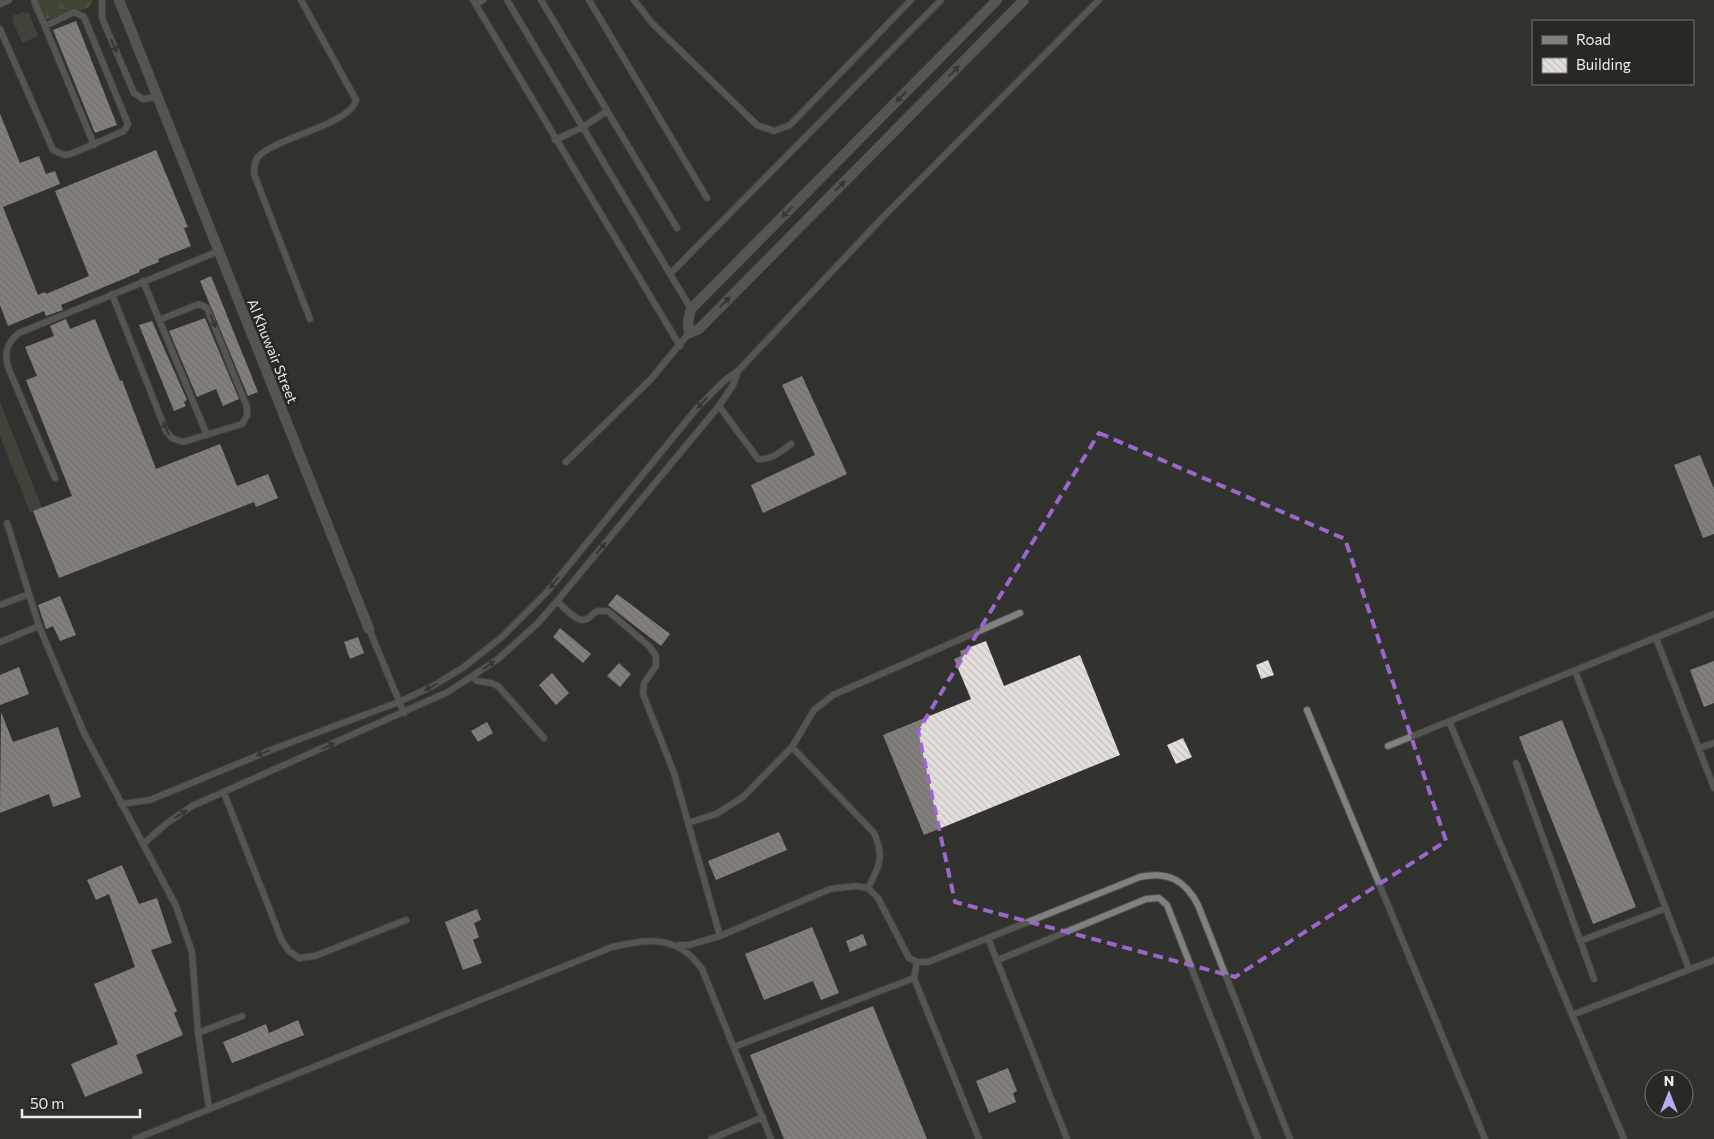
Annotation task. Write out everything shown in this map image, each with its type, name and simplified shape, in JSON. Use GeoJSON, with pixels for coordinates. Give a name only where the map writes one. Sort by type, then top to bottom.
{"type":"FeatureCollection","features":[{"type":"Feature","properties":{"kind":"street","name":"Al Khuwair Street"},"geometry":{"type":"LineString","coordinates":[[119,0],[369,629]]}},
{"type":"Feature","properties":{"kind":"street"},"geometry":{"type":"LineString","coordinates":[[997,0],[691,309],[688,321],[689,333],[699,329],[1024,0]]}},
{"type":"Feature","properties":{"kind":"lane"},"geometry":{"type":"LineString","coordinates":[[0,4],[9,0]]}},
{"type":"Feature","properties":{"kind":"lane"},"geometry":{"type":"LineString","coordinates":[[34,0],[94,145]]}},
{"type":"Feature","properties":{"kind":"lane"},"geometry":{"type":"LineString","coordinates":[[102,0],[100,9],[102,18],[131,88],[139,98],[158,97]]}},
{"type":"Feature","properties":{"kind":"lane"},"geometry":{"type":"LineString","coordinates":[[301,0],[356,100],[351,110],[266,151],[258,156],[254,165],[254,174],[310,319]]}},
{"type":"Feature","properties":{"kind":"lane"},"geometry":{"type":"LineString","coordinates":[[483,0],[474,3],[680,346]]}},
{"type":"Feature","properties":{"kind":"lane"},"geometry":{"type":"LineString","coordinates":[[507,0],[691,309]]}},
{"type":"Feature","properties":{"kind":"lane"},"geometry":{"type":"LineString","coordinates":[[541,0],[677,228]]}},
{"type":"Feature","properties":{"kind":"lane"},"geometry":{"type":"LineString","coordinates":[[589,0],[707,198]]}},
{"type":"Feature","properties":{"kind":"lane"},"geometry":{"type":"LineString","coordinates":[[634,0],[652,23],[757,124],[774,131],[790,125],[911,0]]}},
{"type":"Feature","properties":{"kind":"lane"},"geometry":{"type":"LineString","coordinates":[[670,274],[941,0]]}},
{"type":"Feature","properties":{"kind":"lane"},"geometry":{"type":"LineString","coordinates":[[121,804],[150,800],[276,748],[399,702],[433,686],[464,667],[503,636],[529,610],[697,408],[724,381],[738,371],[885,215],[1099,0]]}},
{"type":"Feature","properties":{"kind":"lane"},"geometry":{"type":"LineString","coordinates":[[0,29],[53,150],[65,155],[94,145],[124,131],[128,124],[84,16],[74,12],[44,26]]}},
{"type":"Feature","properties":{"kind":"lane"},"geometry":{"type":"LineString","coordinates":[[555,140],[583,127],[607,111]]}},
{"type":"Feature","properties":{"kind":"lane"},"geometry":{"type":"LineString","coordinates":[[55,478],[8,367],[6,358],[7,348],[11,339],[19,333],[218,251]]}},
{"type":"Feature","properties":{"kind":"lane"},"geometry":{"type":"LineString","coordinates":[[144,282],[207,434]]}},
{"type":"Feature","properties":{"kind":"lane"},"geometry":{"type":"LineString","coordinates":[[112,294],[168,435],[176,441],[183,442],[238,427],[245,420],[248,411],[209,310],[199,304],[159,320]]}},
{"type":"Feature","properties":{"kind":"lane"},"geometry":{"type":"LineString","coordinates":[[566,462],[651,379],[689,333]]}},
{"type":"Feature","properties":{"kind":"lane"},"geometry":{"type":"LineString","coordinates":[[143,844],[179,814],[443,695],[473,677],[513,646],[538,623],[557,601],[719,406],[733,385],[738,371]]}},
{"type":"Feature","properties":{"kind":"lane"},"geometry":{"type":"LineString","coordinates":[[719,406],[758,459],[771,458],[791,444]]}},
{"type":"Feature","properties":{"kind":"lane"},"geometry":{"type":"LineString","coordinates":[[7,522],[39,626],[84,733],[185,928],[195,976],[198,1033],[209,1109]]}},
{"type":"Feature","properties":{"kind":"lane"},"geometry":{"type":"LineString","coordinates":[[0,605],[29,594]]}},
{"type":"Feature","properties":{"kind":"lane"},"geometry":{"type":"LineString","coordinates":[[557,601],[582,620],[589,618],[597,611],[608,611],[654,651],[656,666],[644,683],[643,694],[666,748],[720,936]]}},
{"type":"Feature","properties":{"kind":"lane"},"geometry":{"type":"LineString","coordinates":[[688,823],[716,814],[743,797],[792,747],[807,718],[823,701],[833,694],[1020,613]]}},
{"type":"Feature","properties":{"kind":"lane"},"geometry":{"type":"LineString","coordinates":[[1388,746],[1714,614]]}},
{"type":"Feature","properties":{"kind":"lane"},"geometry":{"type":"LineString","coordinates":[[0,642],[39,626]]}},
{"type":"Feature","properties":{"kind":"lane","name":"Al Khuwair Street"},"geometry":{"type":"LineString","coordinates":[[369,629],[404,712]]}},
{"type":"Feature","properties":{"kind":"lane"},"geometry":{"type":"LineString","coordinates":[[1656,638],[1714,788]]}},
{"type":"Feature","properties":{"kind":"lane"},"geometry":{"type":"LineString","coordinates":[[1575,671],[1689,969]]}},
{"type":"Feature","properties":{"kind":"lane"},"geometry":{"type":"LineString","coordinates":[[473,677],[480,682],[498,686],[544,738]]}},
{"type":"Feature","properties":{"kind":"lane"},"geometry":{"type":"LineString","coordinates":[[1307,710],[1484,1139]]}},
{"type":"Feature","properties":{"kind":"lane"},"geometry":{"type":"LineString","coordinates":[[1449,721],[1624,1139]]}},
{"type":"Feature","properties":{"kind":"lane"},"geometry":{"type":"LineString","coordinates":[[1699,748],[1714,743]]}},
{"type":"Feature","properties":{"kind":"lane"},"geometry":{"type":"LineString","coordinates":[[792,747],[874,833],[880,866],[868,888]]}},
{"type":"Feature","properties":{"kind":"lane"},"geometry":{"type":"LineString","coordinates":[[1516,763],[1594,978]]}},
{"type":"Feature","properties":{"kind":"lane"},"geometry":{"type":"LineString","coordinates":[[224,793],[288,952],[299,958],[315,956],[406,920]]}},
{"type":"Feature","properties":{"kind":"lane"},"geometry":{"type":"LineString","coordinates":[[135,1139],[612,946],[641,941],[679,946],[690,945],[720,936],[830,889],[843,886],[868,888],[885,908],[905,954],[917,962],[934,960],[1140,877],[1162,874],[1182,882],[1191,892],[1198,905],[1218,962],[1290,1139]]}},
{"type":"Feature","properties":{"kind":"lane"},"geometry":{"type":"LineString","coordinates":[[998,960],[1146,899],[1159,898],[1167,905],[1258,1139]]}},
{"type":"Feature","properties":{"kind":"lane"},"geometry":{"type":"LineString","coordinates":[[1580,940],[1666,908]]}},
{"type":"Feature","properties":{"kind":"lane"},"geometry":{"type":"LineString","coordinates":[[988,938],[1067,1139]]}},
{"type":"Feature","properties":{"kind":"lane"},"geometry":{"type":"LineString","coordinates":[[679,946],[694,958],[702,969],[772,1139]]}},
{"type":"Feature","properties":{"kind":"lane"},"geometry":{"type":"LineString","coordinates":[[1572,1015],[1714,960]]}},
{"type":"Feature","properties":{"kind":"lane"},"geometry":{"type":"LineString","coordinates":[[917,962],[914,978],[979,1139]]}},
{"type":"Feature","properties":{"kind":"lane"},"geometry":{"type":"LineString","coordinates":[[734,1047],[914,978]]}},
{"type":"Feature","properties":{"kind":"lane"},"geometry":{"type":"LineString","coordinates":[[198,1033],[242,1016]]}},
{"type":"Feature","properties":{"kind":"lane"},"geometry":{"type":"LineString","coordinates":[[711,1139],[763,1117]]}},
{"type":"Feature","properties":{"kind":"highlighted area"},"geometry":{"type":"Polygon","coordinates":[[[1099,433],[1345,539],[1446,841],[1235,977],[955,902],[918,731],[1099,433]]]}},
{"type":"Feature","properties":{"kind":"green space"},"geometry":{"type":"Polygon","coordinates":[[[31,0],[93,0],[89,7],[84,10],[45,19],[40,18],[36,14],[31,0]]]}},
{"type":"Feature","properties":{"kind":"green space"},"geometry":{"type":"Polygon","coordinates":[[[24,12],[29,13],[38,36],[22,43],[12,19],[14,15],[24,12]]]}},
{"type":"Feature","properties":{"kind":"green space"},"geometry":{"type":"Polygon","coordinates":[[[0,402],[42,508],[30,512],[0,436],[0,402]]]}},
{"type":"Feature","properties":{"kind":"building"},"geometry":{"type":"Polygon","coordinates":[[[76,21],[117,125],[95,133],[53,30],[76,21]]]}},
{"type":"Feature","properties":{"kind":"building"},"geometry":{"type":"Polygon","coordinates":[[[0,114],[20,163],[39,156],[46,174],[55,171],[60,184],[3,207],[38,295],[45,292],[46,294],[89,276],[55,191],[156,150],[188,227],[184,228],[191,246],[158,259],[159,262],[139,270],[140,272],[61,305],[63,310],[46,316],[44,311],[8,326],[0,305],[0,114]]]}},
{"type":"Feature","properties":{"kind":"building"},"geometry":{"type":"Polygon","coordinates":[[[211,276],[258,392],[248,396],[200,281],[211,276]]]}},
{"type":"Feature","properties":{"kind":"building"},"geometry":{"type":"Polygon","coordinates":[[[205,318],[239,399],[223,406],[216,389],[197,397],[169,331],[205,318]]]}},
{"type":"Feature","properties":{"kind":"building"},"geometry":{"type":"Polygon","coordinates":[[[66,319],[70,329],[95,319],[120,381],[122,380],[156,469],[220,444],[237,486],[268,474],[278,498],[256,507],[254,502],[59,578],[33,511],[72,496],[26,380],[37,376],[25,347],[54,336],[50,326],[66,319]]]}},
{"type":"Feature","properties":{"kind":"building"},"geometry":{"type":"Polygon","coordinates":[[[152,321],[187,400],[184,402],[186,406],[174,411],[139,325],[152,321]]]}},
{"type":"Feature","properties":{"kind":"building"},"geometry":{"type":"Polygon","coordinates":[[[802,376],[847,474],[763,513],[751,485],[815,455],[782,385],[802,376]]]}},
{"type":"Feature","properties":{"kind":"building"},"geometry":{"type":"Polygon","coordinates":[[[1700,455],[1714,489],[1714,534],[1703,538],[1674,465],[1700,455]]]}},
{"type":"Feature","properties":{"kind":"building"},"geometry":{"type":"Polygon","coordinates":[[[617,594],[670,634],[661,646],[608,605],[617,594]]]}},
{"type":"Feature","properties":{"kind":"building"},"geometry":{"type":"Polygon","coordinates":[[[60,596],[76,635],[60,641],[53,626],[46,629],[38,605],[60,596]]]}},
{"type":"Feature","properties":{"kind":"building"},"geometry":{"type":"Polygon","coordinates":[[[560,628],[591,654],[583,663],[553,637],[560,628]]]}},
{"type":"Feature","properties":{"kind":"building"},"geometry":{"type":"Polygon","coordinates":[[[358,637],[364,653],[350,659],[344,642],[358,637]]]}},
{"type":"Feature","properties":{"kind":"building"},"geometry":{"type":"Polygon","coordinates":[[[986,641],[1004,686],[1080,655],[1120,755],[924,835],[883,735],[971,699],[954,659],[961,656],[960,651],[986,641]]]}},
{"type":"Feature","properties":{"kind":"building"},"geometry":{"type":"Polygon","coordinates":[[[1268,660],[1274,675],[1261,679],[1256,665],[1268,660]]]}},
{"type":"Feature","properties":{"kind":"building"},"geometry":{"type":"Polygon","coordinates":[[[1714,661],[1714,703],[1704,707],[1690,670],[1714,661]]]}},
{"type":"Feature","properties":{"kind":"building"},"geometry":{"type":"Polygon","coordinates":[[[619,663],[631,674],[620,687],[607,676],[619,663]]]}},
{"type":"Feature","properties":{"kind":"building"},"geometry":{"type":"Polygon","coordinates":[[[19,667],[29,694],[0,705],[0,675],[19,667]]]}},
{"type":"Feature","properties":{"kind":"building"},"geometry":{"type":"Polygon","coordinates":[[[552,673],[569,693],[556,705],[539,685],[552,673]]]}},
{"type":"Feature","properties":{"kind":"building"},"geometry":{"type":"Polygon","coordinates":[[[1,712],[13,742],[58,727],[81,797],[53,807],[49,794],[0,813],[1,712]]]}},
{"type":"Feature","properties":{"kind":"building"},"geometry":{"type":"Polygon","coordinates":[[[1562,720],[1636,907],[1593,924],[1519,737],[1562,720]]]}},
{"type":"Feature","properties":{"kind":"building"},"geometry":{"type":"Polygon","coordinates":[[[487,722],[493,733],[478,742],[471,731],[487,722]]]}},
{"type":"Feature","properties":{"kind":"building"},"geometry":{"type":"Polygon","coordinates":[[[1183,738],[1192,757],[1176,764],[1167,745],[1183,738]]]}},
{"type":"Feature","properties":{"kind":"building"},"geometry":{"type":"Polygon","coordinates":[[[779,832],[787,850],[716,880],[708,861],[779,832]]]}},
{"type":"Feature","properties":{"kind":"building"},"geometry":{"type":"Polygon","coordinates":[[[122,865],[139,904],[157,898],[172,943],[151,950],[177,1011],[174,1013],[183,1035],[136,1055],[143,1073],[85,1097],[71,1064],[118,1044],[94,984],[135,967],[109,894],[96,900],[87,880],[122,865]]]}},
{"type":"Feature","properties":{"kind":"building"},"geometry":{"type":"Polygon","coordinates":[[[477,909],[481,920],[474,923],[479,937],[473,940],[482,963],[463,970],[445,922],[477,909]]]}},
{"type":"Feature","properties":{"kind":"building"},"geometry":{"type":"Polygon","coordinates":[[[812,927],[839,993],[821,1000],[813,981],[764,1000],[745,954],[812,927]]]}},
{"type":"Feature","properties":{"kind":"building"},"geometry":{"type":"Polygon","coordinates":[[[863,934],[867,945],[850,952],[846,941],[863,934]]]}},
{"type":"Feature","properties":{"kind":"building"},"geometry":{"type":"Polygon","coordinates":[[[873,1006],[927,1139],[784,1139],[750,1055],[873,1006]]]}},
{"type":"Feature","properties":{"kind":"building"},"geometry":{"type":"Polygon","coordinates":[[[298,1020],[304,1035],[232,1063],[223,1042],[266,1024],[269,1033],[298,1020]]]}},
{"type":"Feature","properties":{"kind":"building"},"geometry":{"type":"Polygon","coordinates":[[[1008,1068],[1017,1091],[1013,1093],[1016,1102],[989,1113],[976,1081],[1008,1068]]]}}]}
